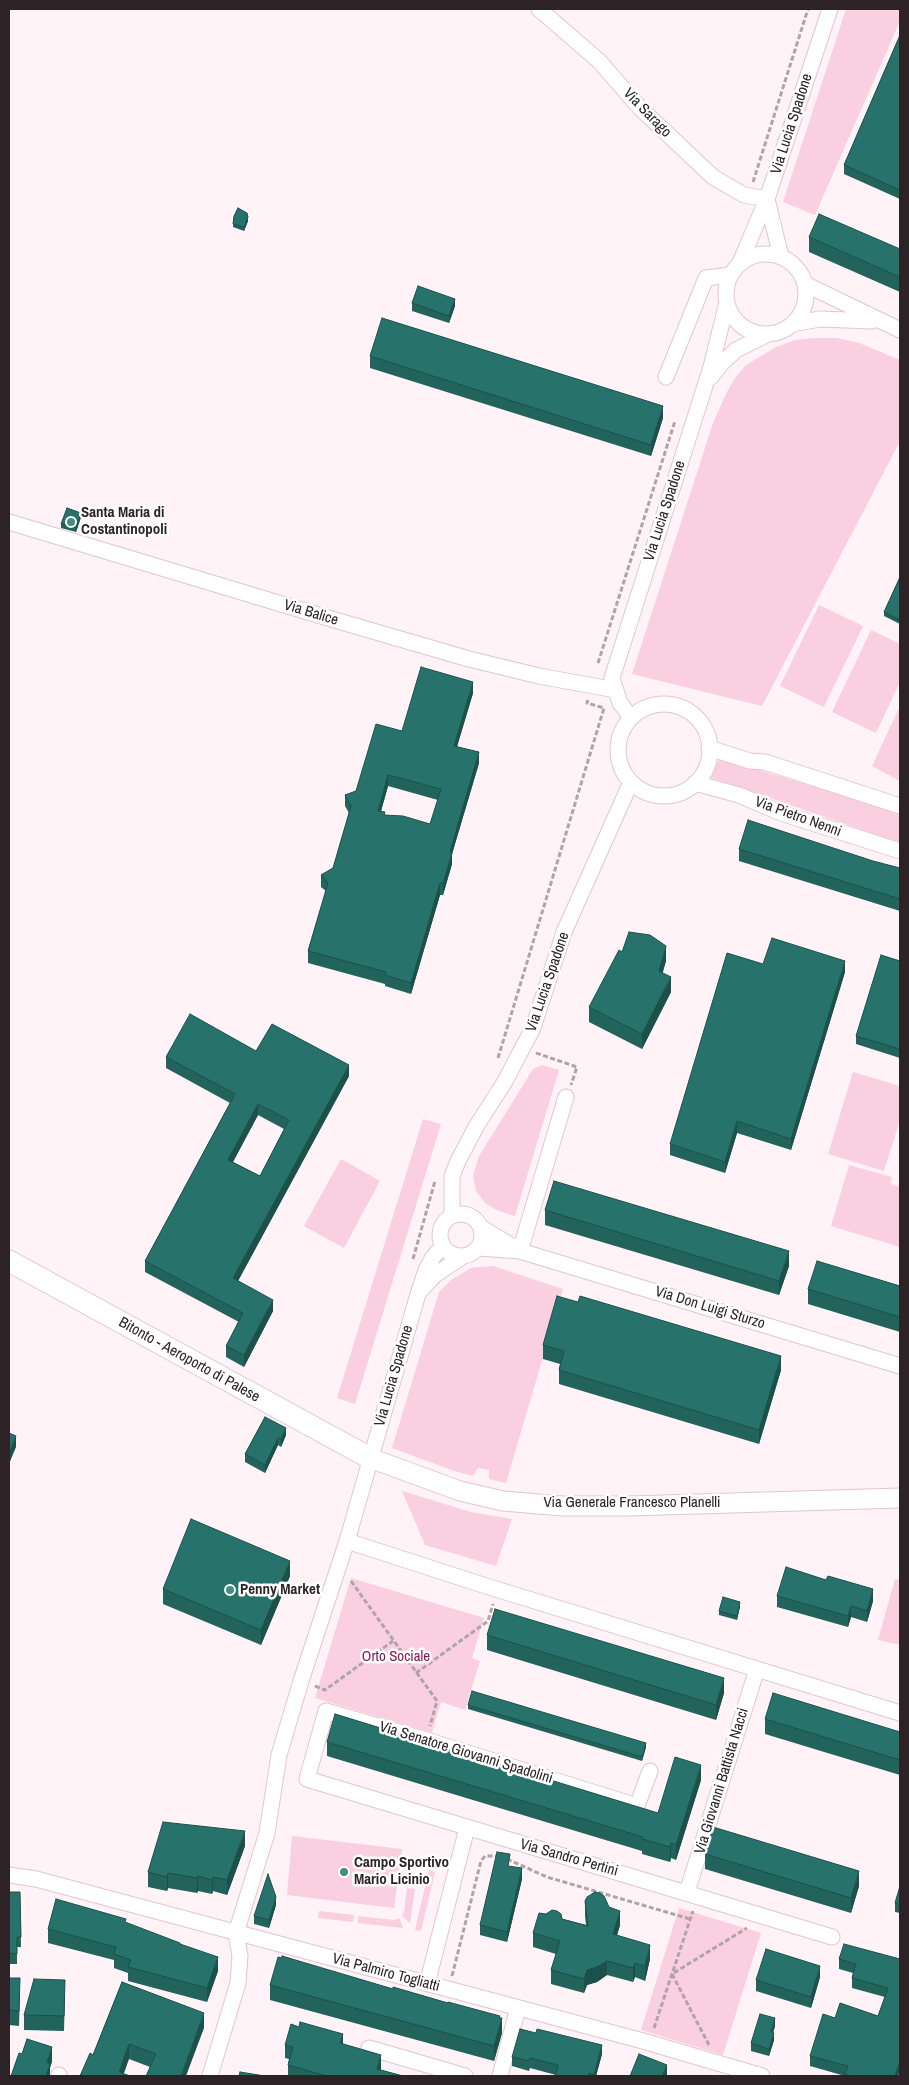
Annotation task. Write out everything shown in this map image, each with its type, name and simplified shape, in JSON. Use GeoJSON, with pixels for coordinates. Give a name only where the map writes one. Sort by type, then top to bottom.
{"type":"FeatureCollection","features":[{"type":"Feature","properties":{"kind":"main road","name":"Bitonto - Aeroporto di Palese"},"geometry":{"type":"LineString","coordinates":[[9,1261],[370,1458]]}},
{"type":"Feature","properties":{"kind":"street","name":"Via Sarago"},"geometry":{"type":"LineString","coordinates":[[539,9],[600,61],[640,108],[713,177],[744,195],[767,199]]}},
{"type":"Feature","properties":{"kind":"street","name":"Via Lucia Spadone"},"geometry":{"type":"LineString","coordinates":[[735,270],[767,199],[830,9]]}},
{"type":"Feature","properties":{"kind":"street"},"geometry":{"type":"LineString","coordinates":[[767,199],[781,257]]}},
{"type":"Feature","properties":{"kind":"street"},"geometry":{"type":"LineString","coordinates":[[705,387],[722,363],[736,350],[768,334],[781,331],[798,318],[805,302],[805,284],[796,268],[781,257],[770,254],[748,258],[735,270],[727,289],[727,302],[730,311],[742,325],[758,333],[768,334]]}},
{"type":"Feature","properties":{"kind":"street"},"geometry":{"type":"LineString","coordinates":[[666,377],[706,278],[735,270]]}},
{"type":"Feature","properties":{"kind":"street"},"geometry":{"type":"LineString","coordinates":[[805,284],[900,330]]}},
{"type":"Feature","properties":{"kind":"street","name":"Via Lucia Spadone"},"geometry":{"type":"LineString","coordinates":[[630,716],[620,703],[612,678],[705,387],[727,302]]}},
{"type":"Feature","properties":{"kind":"street"},"geometry":{"type":"LineString","coordinates":[[792,324],[820,318],[878,321]]}},
{"type":"Feature","properties":{"kind":"street","name":"Via Balice"},"geometry":{"type":"LineString","coordinates":[[9,522],[328,618],[470,658],[540,676],[616,690]]}},
{"type":"Feature","properties":{"kind":"street"},"geometry":{"type":"LineString","coordinates":[[665,704],[685,709],[701,722],[706,732],[709,748],[708,762],[704,772],[695,783],[682,792],[662,796],[642,790],[631,782],[621,768],[618,758],[619,738],[629,720],[645,708],[665,704]]}},
{"type":"Feature","properties":{"kind":"street"},"geometry":{"type":"LineString","coordinates":[[709,748],[750,761],[765,762],[900,806]]}},
{"type":"Feature","properties":{"kind":"street","name":"Via Lucia Spadone"},"geometry":{"type":"LineString","coordinates":[[452,1176],[464,1147],[524,1049],[543,1001],[564,932],[631,782]]}},
{"type":"Feature","properties":{"kind":"street","name":"Via Pietro Nenni"},"geometry":{"type":"LineString","coordinates":[[695,783],[739,795],[781,813],[900,851]]}},
{"type":"Feature","properties":{"kind":"street"},"geometry":{"type":"LineString","coordinates":[[520,1251],[566,1097]]}},
{"type":"Feature","properties":{"kind":"street"},"geometry":{"type":"LineString","coordinates":[[452,1176],[452,1216]]}},
{"type":"Feature","properties":{"kind":"street"},"geometry":{"type":"LineString","coordinates":[[418,1294],[435,1275],[462,1257],[471,1254],[479,1248],[482,1242],[477,1222],[452,1176]]}},
{"type":"Feature","properties":{"kind":"street"},"geometry":{"type":"LineString","coordinates":[[462,1257],[453,1255],[442,1246],[440,1232],[446,1220],[462,1213],[520,1251]]}},
{"type":"Feature","properties":{"kind":"street","name":"Via Lucia Spadone"},"geometry":{"type":"LineString","coordinates":[[236,1933],[267,1834],[279,1755],[301,1680],[347,1541],[418,1294],[426,1270],[442,1246]]}},
{"type":"Feature","properties":{"kind":"street"},"geometry":{"type":"LineString","coordinates":[[479,1248],[520,1251]]}},
{"type":"Feature","properties":{"kind":"street","name":"Via Don Luigi Sturzo"},"geometry":{"type":"LineString","coordinates":[[520,1251],[900,1366]]}},
{"type":"Feature","properties":{"kind":"street","name":"Via Generale Francesco Planelli"},"geometry":{"type":"LineString","coordinates":[[370,1458],[460,1491],[503,1500],[562,1506],[629,1506],[900,1498]]}},
{"type":"Feature","properties":{"kind":"street"},"geometry":{"type":"LineString","coordinates":[[347,1541],[900,1713]]}},
{"type":"Feature","properties":{"kind":"street","name":"Via Giovanni Battista Nacci"},"geometry":{"type":"LineString","coordinates":[[693,1894],[757,1669]]}},
{"type":"Feature","properties":{"kind":"street","name":"Via Senatore Giovanni Spadolini"},"geometry":{"type":"LineString","coordinates":[[306,1779],[326,1711],[637,1806],[650,1771]]}},
{"type":"Feature","properties":{"kind":"street","name":"Via Sandro Pertini"},"geometry":{"type":"LineString","coordinates":[[306,1779],[832,1937]]}},
{"type":"Feature","properties":{"kind":"street"},"geometry":{"type":"LineString","coordinates":[[427,1984],[467,1828]]}},
{"type":"Feature","properties":{"kind":"street","name":"Via Palmiro Togliatti"},"geometry":{"type":"LineString","coordinates":[[9,1874],[36,1879],[649,2043],[762,2076]]}},
{"type":"Feature","properties":{"kind":"street"},"geometry":{"type":"LineString","coordinates":[[210,2076],[238,1983],[240,1956],[236,1933]]}},
{"type":"Feature","properties":{"kind":"street"},"geometry":{"type":"LineString","coordinates":[[500,2076],[518,2008]]}},
{"type":"Feature","properties":{"kind":"street"},"geometry":{"type":"LineString","coordinates":[[369,2048],[465,2076]]}},
{"type":"Feature","properties":{"kind":"path"},"geometry":{"type":"LineString","coordinates":[[524,1049],[576,1067],[566,1097]]}},
{"type":"Feature","properties":{"kind":"path"},"geometry":{"type":"LineString","coordinates":[[339,1564],[437,1701],[429,1728]]}},
{"type":"Feature","properties":{"kind":"path"},"geometry":{"type":"LineString","coordinates":[[416,1673],[488,1621],[498,1589]]}},
{"type":"Feature","properties":{"kind":"path"},"geometry":{"type":"LineString","coordinates":[[301,1680],[326,1690],[393,1641]]}},
{"type":"Feature","properties":{"kind":"path"},"geometry":{"type":"LineString","coordinates":[[649,2043],[672,1974],[693,1894]]}},
{"type":"Feature","properties":{"kind":"path"},"geometry":{"type":"LineString","coordinates":[[672,1974],[766,1917]]}},
{"type":"Feature","properties":{"kind":"path"},"geometry":{"type":"LineString","coordinates":[[672,1974],[718,2064]]}},
{"type":"Feature","properties":{"kind":"green space"},"geometry":{"type":"Polygon","coordinates":[[[846,9],[900,9],[900,21],[815,215],[783,202],[846,9]]]}},
{"type":"Feature","properties":{"kind":"green space"},"geometry":{"type":"Polygon","coordinates":[[[837,338],[859,343],[900,360],[900,441],[762,706],[632,674],[713,423],[726,394],[735,378],[746,365],[776,347],[795,340],[837,338]]]}},
{"type":"Feature","properties":{"kind":"green space"},"geometry":{"type":"Polygon","coordinates":[[[819,605],[863,626],[824,707],[780,686],[819,605]]]}},
{"type":"Feature","properties":{"kind":"green space"},"geometry":{"type":"Polygon","coordinates":[[[871,630],[900,644],[900,682],[876,733],[832,712],[871,630]]]}},
{"type":"Feature","properties":{"kind":"green space"},"geometry":{"type":"Polygon","coordinates":[[[900,706],[900,781],[872,766],[900,706]]]}},
{"type":"Feature","properties":{"kind":"green space"},"geometry":{"type":"Polygon","coordinates":[[[720,758],[900,813],[900,843],[709,777],[720,758]]]}},
{"type":"Feature","properties":{"kind":"green space"},"geometry":{"type":"Polygon","coordinates":[[[542,1065],[559,1070],[515,1216],[486,1204],[476,1191],[473,1176],[479,1156],[533,1069],[542,1065]]]}},
{"type":"Feature","properties":{"kind":"green space"},"geometry":{"type":"Polygon","coordinates":[[[853,1072],[900,1086],[900,1120],[884,1171],[828,1154],[853,1072]]]}},
{"type":"Feature","properties":{"kind":"green space"},"geometry":{"type":"Polygon","coordinates":[[[423,1119],[441,1124],[355,1404],[337,1398],[423,1119]]]}},
{"type":"Feature","properties":{"kind":"green space"},"geometry":{"type":"Polygon","coordinates":[[[341,1159],[380,1181],[344,1248],[304,1226],[341,1159]]]}},
{"type":"Feature","properties":{"kind":"green space"},"geometry":{"type":"Polygon","coordinates":[[[849,1165],[892,1177],[891,1184],[900,1187],[900,1247],[831,1226],[849,1165]]]}},
{"type":"Feature","properties":{"kind":"green space"},"geometry":{"type":"Polygon","coordinates":[[[493,1266],[563,1289],[506,1483],[489,1479],[489,1470],[478,1468],[473,1476],[392,1448],[439,1292],[451,1280],[471,1268],[493,1266]]]}},
{"type":"Feature","properties":{"kind":"green space"},"geometry":{"type":"Polygon","coordinates":[[[402,1491],[471,1512],[512,1519],[496,1566],[425,1545],[402,1491]]]}},
{"type":"Feature","properties":{"kind":"green space","name":"Orto Sociale"},"geometry":{"type":"Polygon","coordinates":[[[351,1578],[484,1618],[472,1658],[480,1661],[465,1710],[441,1702],[432,1733],[315,1698],[351,1578]]]}},
{"type":"Feature","properties":{"kind":"green space"},"geometry":{"type":"Polygon","coordinates":[[[895,1579],[900,1580],[900,1645],[878,1640],[895,1579]]]}},
{"type":"Feature","properties":{"kind":"green space","name":"Campo Sportivo Mario Licinio"},"geometry":{"type":"Polygon","coordinates":[[[292,1836],[402,1849],[394,1908],[287,1895],[292,1836]]]}},
{"type":"Feature","properties":{"kind":"green space"},"geometry":{"type":"Polygon","coordinates":[[[429,1870],[435,1872],[421,1931],[415,1930],[429,1870]]]}},
{"type":"Feature","properties":{"kind":"green space"},"geometry":{"type":"Polygon","coordinates":[[[407,1888],[415,1889],[410,1923],[402,1916],[407,1888]]]}},
{"type":"Feature","properties":{"kind":"green space"},"geometry":{"type":"Polygon","coordinates":[[[679,1908],[761,1933],[723,2055],[641,2030],[679,1908]]]}},
{"type":"Feature","properties":{"kind":"green space"},"geometry":{"type":"Polygon","coordinates":[[[319,1911],[354,1915],[353,1922],[318,1918],[319,1911]]]}},
{"type":"Feature","properties":{"kind":"green space"},"geometry":{"type":"Polygon","coordinates":[[[358,1916],[394,1920],[399,1918],[403,1927],[358,1923],[358,1916]]]}},
{"type":"Feature","properties":{"kind":"building"},"geometry":{"type":"Polygon","coordinates":[[[900,35],[900,190],[844,165],[900,35]]]}},
{"type":"Feature","properties":{"kind":"building"},"geometry":{"type":"Polygon","coordinates":[[[238,208],[247,213],[248,217],[244,227],[233,224],[238,208]]]}},
{"type":"Feature","properties":{"kind":"building"},"geometry":{"type":"Polygon","coordinates":[[[819,214],[900,249],[900,277],[809,237],[819,214]]]}},
{"type":"Feature","properties":{"kind":"building"},"geometry":{"type":"Polygon","coordinates":[[[418,286],[455,299],[449,316],[412,303],[418,286]]]}},
{"type":"Feature","properties":{"kind":"building"},"geometry":{"type":"Polygon","coordinates":[[[382,318],[663,406],[651,445],[370,356],[382,318]]]}},
{"type":"Feature","properties":{"kind":"building","name":"Santa Maria di Costantinopoli"},"geometry":{"type":"Polygon","coordinates":[[[67,508],[81,513],[76,528],[61,524],[67,508]]]}},
{"type":"Feature","properties":{"kind":"building"},"geometry":{"type":"Polygon","coordinates":[[[900,577],[900,620],[884,612],[900,577]]]}},
{"type":"Feature","properties":{"kind":"building"},"geometry":{"type":"Polygon","coordinates":[[[421,667],[473,682],[454,746],[479,752],[450,852],[452,853],[443,884],[440,883],[411,983],[385,975],[386,972],[308,951],[328,883],[321,875],[333,868],[351,806],[345,795],[356,791],[376,724],[402,731],[421,667]],[[388,775],[378,811],[385,812],[384,815],[403,816],[430,824],[441,789],[388,775]]]}},
{"type":"Feature","properties":{"kind":"building"},"geometry":{"type":"Polygon","coordinates":[[[748,820],[900,868],[900,899],[739,849],[748,820]]]}},
{"type":"Feature","properties":{"kind":"building"},"geometry":{"type":"Polygon","coordinates":[[[629,932],[650,935],[666,946],[659,971],[671,977],[642,1034],[589,1007],[619,950],[622,952],[629,932]]]}},
{"type":"Feature","properties":{"kind":"building"},"geometry":{"type":"Polygon","coordinates":[[[772,938],[845,961],[791,1139],[737,1121],[725,1162],[670,1144],[727,953],[763,964],[772,938]]]}},
{"type":"Feature","properties":{"kind":"building"},"geometry":{"type":"Polygon","coordinates":[[[881,955],[900,961],[900,1049],[856,1036],[881,955]]]}},
{"type":"Feature","properties":{"kind":"building"},"geometry":{"type":"Polygon","coordinates":[[[190,1014],[256,1051],[272,1024],[349,1065],[233,1278],[273,1300],[244,1355],[226,1346],[243,1313],[145,1261],[235,1094],[166,1057],[190,1014]],[[258,1104],[228,1160],[260,1176],[289,1120],[258,1104]]]}},
{"type":"Feature","properties":{"kind":"building"},"geometry":{"type":"Polygon","coordinates":[[[554,1181],[789,1251],[779,1281],[545,1210],[554,1181]]]}},
{"type":"Feature","properties":{"kind":"building"},"geometry":{"type":"Polygon","coordinates":[[[817,1261],[900,1286],[900,1317],[808,1289],[817,1261]]]}},
{"type":"Feature","properties":{"kind":"building"},"geometry":{"type":"Polygon","coordinates":[[[557,1296],[578,1302],[580,1296],[781,1356],[759,1430],[559,1370],[564,1351],[543,1345],[557,1296]]]}},
{"type":"Feature","properties":{"kind":"building"},"geometry":{"type":"Polygon","coordinates":[[[265,1417],[286,1428],[281,1439],[278,1438],[265,1465],[245,1454],[265,1417]]]}},
{"type":"Feature","properties":{"kind":"building"},"geometry":{"type":"Polygon","coordinates":[[[9,1433],[16,1436],[9,1453],[9,1433]]]}},
{"type":"Feature","properties":{"kind":"building"},"geometry":{"type":"Polygon","coordinates":[[[191,1519],[290,1561],[261,1630],[163,1589],[191,1519]]]}},
{"type":"Feature","properties":{"kind":"building"},"geometry":{"type":"Polygon","coordinates":[[[786,1567],[826,1580],[828,1576],[873,1589],[867,1611],[851,1606],[848,1616],[777,1596],[786,1567]]]}},
{"type":"Feature","properties":{"kind":"building"},"geometry":{"type":"Polygon","coordinates":[[[723,1597],[740,1602],[737,1616],[719,1611],[723,1597]]]}},
{"type":"Feature","properties":{"kind":"building"},"geometry":{"type":"Polygon","coordinates":[[[495,1609],[724,1678],[716,1705],[487,1635],[495,1609]]]}},
{"type":"Feature","properties":{"kind":"building"},"geometry":{"type":"Polygon","coordinates":[[[472,1691],[646,1743],[642,1757],[468,1705],[472,1691]]]}},
{"type":"Feature","properties":{"kind":"building"},"geometry":{"type":"Polygon","coordinates":[[[773,1693],[900,1732],[900,1760],[765,1719],[773,1693]]]}},
{"type":"Feature","properties":{"kind":"building"},"geometry":{"type":"Polygon","coordinates":[[[335,1714],[658,1813],[675,1757],[701,1765],[676,1845],[671,1843],[670,1847],[642,1839],[643,1837],[327,1742],[335,1714]]]}},
{"type":"Feature","properties":{"kind":"building"},"geometry":{"type":"Polygon","coordinates":[[[163,1822],[245,1831],[227,1880],[213,1877],[212,1880],[198,1876],[197,1878],[168,1873],[167,1877],[148,1872],[163,1822]]]}},
{"type":"Feature","properties":{"kind":"building"},"geometry":{"type":"Polygon","coordinates":[[[713,1827],[859,1871],[851,1898],[705,1854],[713,1827]]]}},
{"type":"Feature","properties":{"kind":"building"},"geometry":{"type":"Polygon","coordinates":[[[497,1852],[510,1854],[508,1866],[522,1868],[507,1932],[480,1925],[497,1852]]]}},
{"type":"Feature","properties":{"kind":"building"},"geometry":{"type":"Polygon","coordinates":[[[268,1874],[276,1897],[269,1920],[254,1916],[268,1874]]]}},
{"type":"Feature","properties":{"kind":"building"},"geometry":{"type":"Polygon","coordinates":[[[900,1886],[900,1905],[895,1903],[900,1886]]]}},
{"type":"Feature","properties":{"kind":"building"},"geometry":{"type":"Polygon","coordinates":[[[9,1892],[20,1892],[21,1937],[17,1937],[17,1954],[9,1953],[9,1892]]]}},
{"type":"Feature","properties":{"kind":"building"},"geometry":{"type":"Polygon","coordinates":[[[595,1892],[604,1896],[609,1907],[620,1911],[613,1934],[650,1945],[645,1966],[635,1963],[633,1968],[607,1961],[587,1970],[584,1979],[551,1970],[560,1941],[533,1933],[539,1913],[546,1914],[552,1910],[557,1911],[561,1914],[562,1919],[588,1926],[585,1901],[587,1897],[595,1892]]]}},
{"type":"Feature","properties":{"kind":"building"},"geometry":{"type":"Polygon","coordinates":[[[56,1899],[126,1919],[125,1922],[218,1957],[207,1988],[128,1967],[131,1960],[114,1954],[116,1947],[48,1929],[56,1899]]]}},
{"type":"Feature","properties":{"kind":"building"},"geometry":{"type":"Polygon","coordinates":[[[844,1944],[900,1959],[900,2061],[895,2076],[851,2076],[845,2074],[848,2066],[810,2056],[823,2014],[835,2018],[840,2003],[878,2016],[888,1988],[852,1978],[856,1964],[839,1959],[844,1944]]]}},
{"type":"Feature","properties":{"kind":"building"},"geometry":{"type":"Polygon","coordinates":[[[766,1949],[820,1966],[811,1997],[756,1980],[766,1949]]]}},
{"type":"Feature","properties":{"kind":"building"},"geometry":{"type":"Polygon","coordinates":[[[282,1956],[393,1989],[393,1987],[500,2016],[499,2018],[502,2018],[494,2046],[270,1985],[278,1957],[282,1958],[282,1956]]]}},
{"type":"Feature","properties":{"kind":"building"},"geometry":{"type":"Polygon","coordinates":[[[9,1978],[20,1978],[19,2011],[9,2010],[9,1978]]]}},
{"type":"Feature","properties":{"kind":"building"},"geometry":{"type":"Polygon","coordinates":[[[34,1979],[65,1980],[64,2016],[24,2015],[34,1979]]]}},
{"type":"Feature","properties":{"kind":"building"},"geometry":{"type":"Polygon","coordinates":[[[122,1982],[204,2013],[181,2076],[146,2076],[156,2054],[129,2044],[119,2072],[130,2076],[80,2076],[90,2053],[93,2055],[122,1982]]]}},
{"type":"Feature","properties":{"kind":"building"},"geometry":{"type":"Polygon","coordinates":[[[760,2014],[775,2018],[771,2032],[774,2033],[769,2049],[751,2043],[760,2014]]]}},
{"type":"Feature","properties":{"kind":"building"},"geometry":{"type":"Polygon","coordinates":[[[300,2022],[343,2034],[340,2043],[381,2055],[377,2069],[403,2076],[327,2076],[288,2065],[293,2047],[285,2045],[291,2024],[299,2027],[300,2022]]]}},
{"type":"Feature","properties":{"kind":"building"},"geometry":{"type":"Polygon","coordinates":[[[520,2029],[536,2033],[537,2029],[602,2045],[594,2075],[589,2073],[588,2076],[555,2076],[558,2065],[530,2058],[529,2061],[512,2057],[520,2029]]]}},
{"type":"Feature","properties":{"kind":"building"},"geometry":{"type":"Polygon","coordinates":[[[27,2039],[52,2047],[47,2062],[50,2064],[46,2076],[11,2076],[19,2053],[22,2054],[27,2039]]]}},
{"type":"Feature","properties":{"kind":"building"},"geometry":{"type":"Polygon","coordinates":[[[639,2054],[667,2065],[662,2076],[630,2076],[639,2054]]]}},
{"type":"Feature","properties":{"kind":"building"},"geometry":{"type":"Polygon","coordinates":[[[240,2072],[265,2076],[239,2076],[240,2072]]]}},
{"type":"Feature","properties":{"kind":"place","name":"Santa Maria di Costantinopoli"},"geometry":{"type":"Point","coordinates":[71,522]}},
{"type":"Feature","properties":{"kind":"place","name":"Penny Market"},"geometry":{"type":"Point","coordinates":[230,1590]}},
{"type":"Feature","properties":{"kind":"place","name":"Campo Sportivo Mario Licinio"},"geometry":{"type":"Point","coordinates":[344,1872]}}]}
